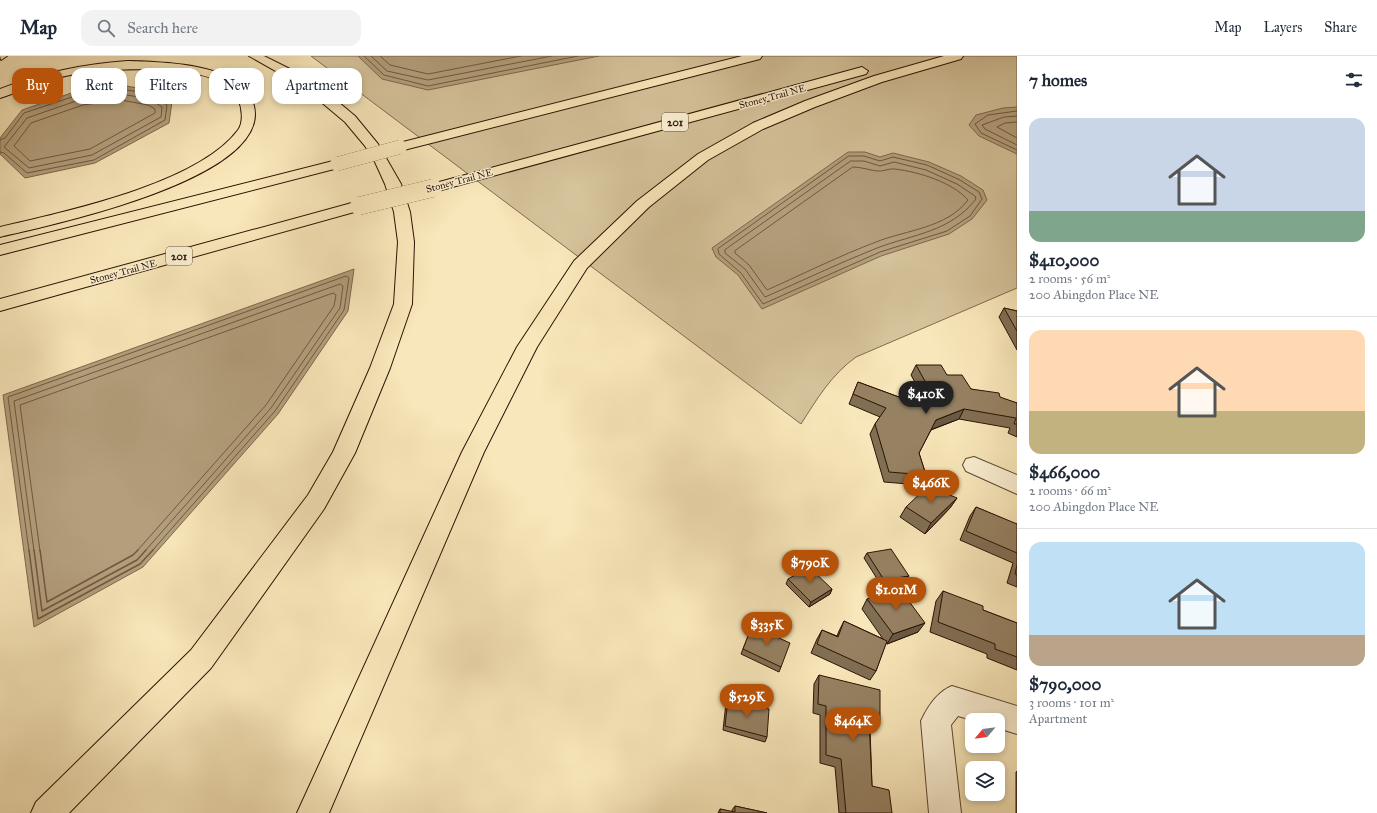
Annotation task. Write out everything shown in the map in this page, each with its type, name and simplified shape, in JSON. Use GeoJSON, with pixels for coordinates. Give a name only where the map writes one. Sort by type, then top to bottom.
{"type":"FeatureCollection","features":[{"type":"Feature","properties":{"kind":"highway"},"geometry":{"type":"LineString","coordinates":[[47,813],[201,659],[316,502],[344,454],[380,368],[403,304],[406,242],[402,212],[393,184],[382,162],[371,144],[350,119],[330,102],[307,83],[255,56]]}},
{"type":"Feature","properties":{"kind":"highway"},"geometry":{"type":"LineString","coordinates":[[0,250],[756,56]]}},
{"type":"Feature","properties":{"kind":"highway","name":"Stoney Trail NE"},"geometry":{"type":"LineString","coordinates":[[0,305],[356,211],[376,209],[402,195],[433,188],[918,56]]}},
{"type":"Feature","properties":{"kind":"highway"},"geometry":{"type":"LineString","coordinates":[[313,813],[473,452],[527,347],[580,265],[643,204],[703,157],[744,134],[810,104],[878,79],[957,56]]}},
{"type":"Feature","properties":{"kind":"highway"},"geometry":{"type":"LineString","coordinates":[[0,94],[29,82],[71,71],[113,66],[163,65],[200,72],[224,80],[236,87],[243,94],[248,105],[250,115],[243,133],[224,152],[207,165],[187,175],[164,185],[101,206],[0,232]]}},
{"type":"Feature","properties":{"kind":"highway"},"geometry":{"type":"LineString","coordinates":[[0,316],[356,211]]}},
{"type":"Feature","properties":{"kind":"street"},"geometry":{"type":"LineString","coordinates":[[974,465],[1017,485]]}},
{"type":"Feature","properties":{"kind":"street"},"geometry":{"type":"LineString","coordinates":[[945,813],[936,721],[948,705],[952,700],[1017,720]]}},
{"type":"Feature","properties":{"kind":"shaded area"},"geometry":{"type":"Polygon","coordinates":[[[311,56],[1017,56],[1017,288],[856,357],[832,380],[801,424],[362,94],[362,68],[327,68],[311,56]]]}},
{"type":"Feature","properties":{"kind":"water"},"geometry":{"type":"Polygon","coordinates":[[[358,56],[599,56],[428,90],[382,79],[358,56]]]}},
{"type":"Feature","properties":{"kind":"water"},"geometry":{"type":"Polygon","coordinates":[[[127,86],[135,88],[135,104],[172,104],[169,123],[95,163],[25,178],[0,154],[0,138],[22,110],[39,104],[63,104],[63,96],[71,93],[71,104],[127,104],[127,86]]]}},
{"type":"Feature","properties":{"kind":"water"},"geometry":{"type":"Polygon","coordinates":[[[1017,107],[1017,154],[979,136],[969,125],[976,115],[1003,108],[1017,107]]]}},
{"type":"Feature","properties":{"kind":"water"},"geometry":{"type":"Polygon","coordinates":[[[848,152],[865,152],[880,157],[893,153],[929,162],[961,176],[983,190],[987,200],[972,219],[949,234],[881,256],[762,309],[738,275],[716,257],[712,248],[848,152]]]}},
{"type":"Feature","properties":{"kind":"water"},"geometry":{"type":"Polygon","coordinates":[[[354,269],[348,311],[278,414],[143,567],[34,627],[3,395],[354,269]]]}},
{"type":"Feature","properties":{"kind":"building"},"geometry":{"type":"Polygon","coordinates":[[[1004,308],[1017,311],[1017,331],[1004,308]]]}},
{"type":"Feature","properties":{"kind":"building"},"geometry":{"type":"Polygon","coordinates":[[[916,365],[941,365],[947,375],[962,375],[971,389],[999,393],[1000,397],[1017,403],[1017,424],[1014,424],[1016,418],[964,409],[936,420],[919,453],[926,475],[889,472],[875,424],[886,408],[853,394],[858,382],[907,400],[931,392],[916,365]]]}},
{"type":"Feature","properties":{"kind":"building"},"geometry":{"type":"Polygon","coordinates":[[[928,486],[957,498],[931,523],[906,507],[928,486]]]}},
{"type":"Feature","properties":{"kind":"building"},"geometry":{"type":"Polygon","coordinates":[[[976,507],[1017,524],[1017,553],[966,531],[976,507]]]}},
{"type":"Feature","properties":{"kind":"building"},"geometry":{"type":"Polygon","coordinates":[[[891,549],[909,576],[884,580],[867,553],[891,549]]]}},
{"type":"Feature","properties":{"kind":"building"},"geometry":{"type":"Polygon","coordinates":[[[809,567],[832,589],[811,602],[788,579],[809,567]]]}},
{"type":"Feature","properties":{"kind":"building"},"geometry":{"type":"Polygon","coordinates":[[[900,589],[925,623],[893,634],[867,599],[900,589]]]}},
{"type":"Feature","properties":{"kind":"building"},"geometry":{"type":"Polygon","coordinates":[[[943,591],[983,606],[983,610],[1017,623],[1017,657],[995,649],[995,644],[938,622],[943,591]]]}},
{"type":"Feature","properties":{"kind":"building"},"geometry":{"type":"Polygon","coordinates":[[[844,621],[887,641],[876,671],[817,644],[822,630],[838,637],[844,621]]]}},
{"type":"Feature","properties":{"kind":"building"},"geometry":{"type":"Polygon","coordinates":[[[752,626],[790,643],[781,667],[743,649],[752,626]]]}},
{"type":"Feature","properties":{"kind":"building"},"geometry":{"type":"Polygon","coordinates":[[[819,675],[880,690],[880,720],[869,717],[872,786],[889,790],[892,813],[846,813],[841,759],[826,755],[826,706],[818,704],[819,675]]]}},
{"type":"Feature","properties":{"kind":"building"},"geometry":{"type":"Polygon","coordinates":[[[728,699],[769,709],[767,737],[725,726],[728,699]]]}},
{"type":"Feature","properties":{"kind":"building"},"geometry":{"type":"Polygon","coordinates":[[[735,806],[767,813],[720,813],[720,809],[735,812],[735,806]]]}}]}
